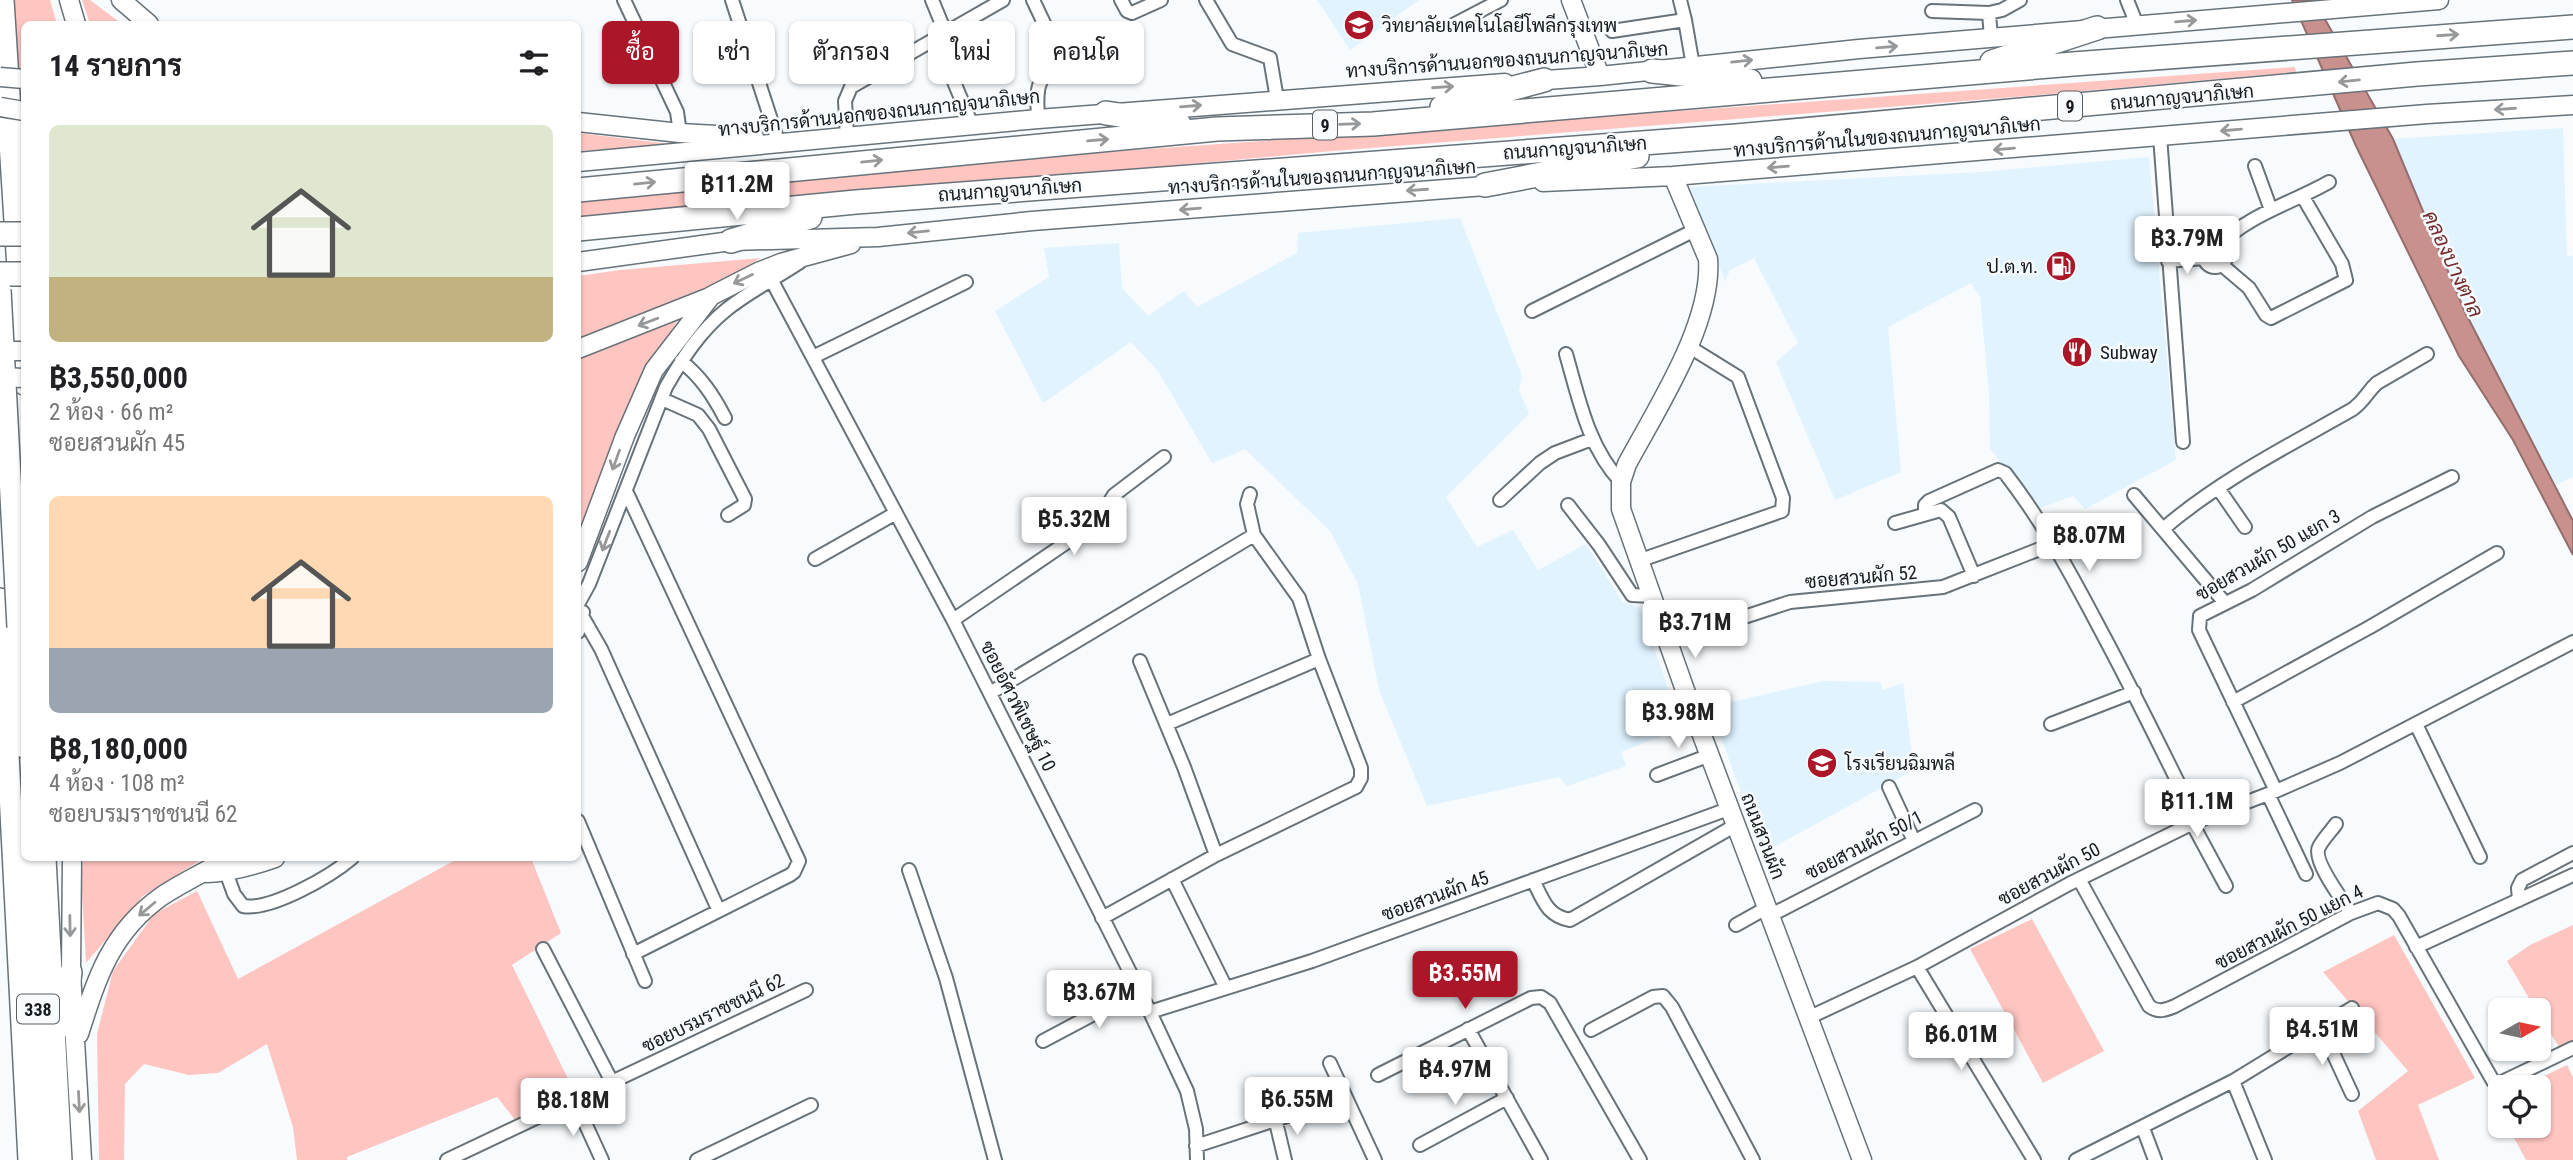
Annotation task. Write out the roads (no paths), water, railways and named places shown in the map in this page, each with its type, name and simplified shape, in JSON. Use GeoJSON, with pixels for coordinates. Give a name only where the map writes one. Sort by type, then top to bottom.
{"type":"FeatureCollection","features":[{"type":"Feature","properties":{"kind":"highway"},"geometry":{"type":"LineString","coordinates":[[2,0],[14,272]]}},
{"type":"Feature","properties":{"kind":"highway","name":"ถนนกาญจนาภิเษก"},"geometry":{"type":"LineString","coordinates":[[581,190],[1217,129],[1385,122],[1952,74],[2573,26]]}},
{"type":"Feature","properties":{"kind":"highway"},"geometry":{"type":"LineString","coordinates":[[1952,74],[2097,28]]}},
{"type":"Feature","properties":{"kind":"highway","name":"ถนนกาญจนาภิเษก"},"geometry":{"type":"LineString","coordinates":[[581,229],[856,202],[1736,136],[2417,74],[2573,63]]}},
{"type":"Feature","properties":{"kind":"highway"},"geometry":{"type":"LineString","coordinates":[[1652,71],[1804,87]]}},
{"type":"Feature","properties":{"kind":"highway"},"geometry":{"type":"LineString","coordinates":[[1385,122],[1544,80]]}},
{"type":"Feature","properties":{"kind":"highway"},"geometry":{"type":"LineString","coordinates":[[1106,113],[1217,129]]}},
{"type":"Feature","properties":{"kind":"highway"},"geometry":{"type":"LineString","coordinates":[[1485,185],[1736,136]]}},
{"type":"Feature","properties":{"kind":"highway"},"geometry":{"type":"LineString","coordinates":[[731,241],[856,202]]}},
{"type":"Feature","properties":{"kind":"highway"},"geometry":{"type":"LineString","coordinates":[[0,233],[21,234]]}},
{"type":"Feature","properties":{"kind":"main road"},"geometry":{"type":"LineString","coordinates":[[69,0],[75,21]]}},
{"type":"Feature","properties":{"kind":"main road"},"geometry":{"type":"LineString","coordinates":[[121,0],[146,21]]}},
{"type":"Feature","properties":{"kind":"main road"},"geometry":{"type":"LineString","coordinates":[[1571,0],[1600,76]]}},
{"type":"Feature","properties":{"kind":"main road","name":"ทางบริการด้านนอกของถนนกาญจนาภิเษก"},"geometry":{"type":"LineString","coordinates":[[581,162],[847,135],[1277,99],[1600,76],[2097,28],[2437,0]]}},
{"type":"Feature","properties":{"kind":"main road"},"geometry":{"type":"LineString","coordinates":[[0,77],[21,79]]}},
{"type":"Feature","properties":{"kind":"main road","name":"ทางบริการด้านในของถนนกาญจนาภิเษก"},"geometry":{"type":"LineString","coordinates":[[581,261],[731,241],[878,237],[1032,221],[1485,185],[1673,176],[2427,114],[2573,105]]}},
{"type":"Feature","properties":{"kind":"main road"},"geometry":{"type":"LineString","coordinates":[[0,107],[21,110]]}},
{"type":"Feature","properties":{"kind":"main road"},"geometry":{"type":"LineString","coordinates":[[581,122],[680,133],[806,140]]}},
{"type":"Feature","properties":{"kind":"main road","name":"ถนนสวนผัก"},"geometry":{"type":"LineString","coordinates":[[1673,176],[1704,247],[1709,273],[1705,303],[1688,346],[1627,464],[1621,482],[1621,509],[1638,561],[1862,1160]]}},
{"type":"Feature","properties":{"kind":"main road"},"geometry":{"type":"LineString","coordinates":[[581,348],[711,296],[758,272],[878,237]]}},
{"type":"Feature","properties":{"kind":"main road"},"geometry":{"type":"LineString","coordinates":[[14,272],[21,348]]}},
{"type":"Feature","properties":{"kind":"main road"},"geometry":{"type":"LineString","coordinates":[[0,290],[21,690]]}},
{"type":"Feature","properties":{"kind":"main road"},"geometry":{"type":"LineString","coordinates":[[581,554],[625,436],[654,370],[711,296]]}},
{"type":"Feature","properties":{"kind":"main road"},"geometry":{"type":"LineString","coordinates":[[0,351],[21,351]]}},
{"type":"Feature","properties":{"kind":"main road"},"geometry":{"type":"LineString","coordinates":[[0,377],[21,380]]}},
{"type":"Feature","properties":{"kind":"main road","name":"338"},"geometry":{"type":"LineString","coordinates":[[0,599],[29,1160]]}},
{"type":"Feature","properties":{"kind":"main road","name":"338"},"geometry":{"type":"LineString","coordinates":[[0,737],[23,1160]]}},
{"type":"Feature","properties":{"kind":"main road","name":"338"},"geometry":{"type":"LineString","coordinates":[[31,861],[47,1160]]}},
{"type":"Feature","properties":{"kind":"main road","name":"338"},"geometry":{"type":"LineString","coordinates":[[46,861],[61,1160]]}},
{"type":"Feature","properties":{"kind":"main road","name":"338"},"geometry":{"type":"LineString","coordinates":[[72,861],[71,972],[82,1160]]}},
{"type":"Feature","properties":{"kind":"main road"},"geometry":{"type":"LineString","coordinates":[[76,1044],[100,970],[126,928],[163,896],[204,873],[227,865],[254,861]]}},
{"type":"Feature","properties":{"kind":"main road"},"geometry":{"type":"LineString","coordinates":[[59,1108],[62,1043],[71,972]]}},
{"type":"Feature","properties":{"kind":"street"},"geometry":{"type":"LineString","coordinates":[[624,0],[677,112],[680,133]]}},
{"type":"Feature","properties":{"kind":"street"},"geometry":{"type":"LineString","coordinates":[[732,0],[778,138]]}},
{"type":"Feature","properties":{"kind":"street"},"geometry":{"type":"LineString","coordinates":[[932,0],[937,21]]}},
{"type":"Feature","properties":{"kind":"street"},"geometry":{"type":"LineString","coordinates":[[968,21],[1003,0]]}},
{"type":"Feature","properties":{"kind":"street"},"geometry":{"type":"LineString","coordinates":[[1033,0],[1051,38],[1056,63],[1038,87],[1038,119]]}},
{"type":"Feature","properties":{"kind":"street"},"geometry":{"type":"LineString","coordinates":[[1121,0],[1127,11],[1132,13],[1159,1]]}},
{"type":"Feature","properties":{"kind":"street"},"geometry":{"type":"LineString","coordinates":[[1206,0],[1232,44],[1270,58],[1277,99]]}},
{"type":"Feature","properties":{"kind":"street"},"geometry":{"type":"LineString","coordinates":[[1453,25],[1501,0]]}},
{"type":"Feature","properties":{"kind":"street"},"geometry":{"type":"LineString","coordinates":[[1681,0],[1693,66]]}},
{"type":"Feature","properties":{"kind":"street"},"geometry":{"type":"LineString","coordinates":[[1932,11],[2002,10],[2020,0]]}},
{"type":"Feature","properties":{"kind":"street"},"geometry":{"type":"LineString","coordinates":[[2127,0],[2137,25]]}},
{"type":"Feature","properties":{"kind":"street"},"geometry":{"type":"LineString","coordinates":[[1986,9],[1991,38]]}},
{"type":"Feature","properties":{"kind":"street"},"geometry":{"type":"LineString","coordinates":[[1612,31],[1685,20]]}},
{"type":"Feature","properties":{"kind":"street"},"geometry":{"type":"LineString","coordinates":[[847,135],[845,101],[851,87],[928,44]]}},
{"type":"Feature","properties":{"kind":"street"},"geometry":{"type":"LineString","coordinates":[[958,84],[972,125]]}},
{"type":"Feature","properties":{"kind":"street"},"geometry":{"type":"LineString","coordinates":[[2161,136],[2183,442]]}},
{"type":"Feature","properties":{"kind":"street"},"geometry":{"type":"LineString","coordinates":[[2255,166],[2271,210]]}},
{"type":"Feature","properties":{"kind":"street"},"geometry":{"type":"LineString","coordinates":[[2204,258],[2208,248],[2218,246],[2230,234],[2271,210],[2303,197],[2329,182]]}},
{"type":"Feature","properties":{"kind":"street"},"geometry":{"type":"LineString","coordinates":[[2221,265],[2249,288],[2266,315],[2271,318],[2346,281],[2342,264],[2303,197]]}},
{"type":"Feature","properties":{"kind":"street"},"geometry":{"type":"LineString","coordinates":[[1532,310],[1695,230]]}},
{"type":"Feature","properties":{"kind":"street"},"geometry":{"type":"LineString","coordinates":[[2218,246],[2225,255],[2221,265]]}},
{"type":"Feature","properties":{"kind":"street"},"geometry":{"type":"LineString","coordinates":[[581,607],[662,398],[681,361],[694,342],[726,310],[809,256]]}},
{"type":"Feature","properties":{"kind":"street"},"geometry":{"type":"LineString","coordinates":[[2168,261],[2204,258]]}},
{"type":"Feature","properties":{"kind":"street"},"geometry":{"type":"LineString","coordinates":[[2204,258],[2211,267],[2221,265]]}},
{"type":"Feature","properties":{"kind":"street","name":"ซอยอัศวพิเชษฐ์ 10"},"geometry":{"type":"LineString","coordinates":[[772,281],[953,620],[1150,1012],[1187,1091],[1193,1111],[1197,1160]]}},
{"type":"Feature","properties":{"kind":"street"},"geometry":{"type":"LineString","coordinates":[[813,357],[966,282]]}},
{"type":"Feature","properties":{"kind":"street"},"geometry":{"type":"LineString","coordinates":[[1638,561],[1782,511],[1783,508],[1783,498],[1738,377],[1688,346]]}},
{"type":"Feature","properties":{"kind":"street"},"geometry":{"type":"LineString","coordinates":[[1566,354],[1592,439],[1604,464],[1621,482]]}},
{"type":"Feature","properties":{"kind":"street"},"geometry":{"type":"LineString","coordinates":[[2164,529],[2218,488],[2353,409],[2367,398],[2377,383],[2427,354]]}},
{"type":"Feature","properties":{"kind":"street"},"geometry":{"type":"LineString","coordinates":[[681,361],[696,372],[708,387],[725,418]]}},
{"type":"Feature","properties":{"kind":"street"},"geometry":{"type":"LineString","coordinates":[[662,398],[698,415],[709,429],[745,499],[740,509],[727,514]]}},
{"type":"Feature","properties":{"kind":"street"},"geometry":{"type":"LineString","coordinates":[[1500,500],[1539,463],[1555,453],[1592,439]]}},
{"type":"Feature","properties":{"kind":"street"},"geometry":{"type":"LineString","coordinates":[[953,620],[1098,520],[1114,495],[1164,457]]}},
{"type":"Feature","properties":{"kind":"street"},"geometry":{"type":"LineString","coordinates":[[1925,514],[1925,505],[1929,501],[2000,470],[2005,472],[2055,543],[2134,692],[2226,886]]}},
{"type":"Feature","properties":{"kind":"street","name":"ซอยสวนผัก 50 แยก 3"},"geometry":{"type":"LineString","coordinates":[[2306,874],[2198,624],[2200,616],[2252,590],[2372,517],[2452,477]]}},
{"type":"Feature","properties":{"kind":"street"},"geometry":{"type":"LineString","coordinates":[[2218,488],[2245,527]]}},
{"type":"Feature","properties":{"kind":"street"},"geometry":{"type":"LineString","coordinates":[[626,491],[799,861],[790,875],[633,954]]}},
{"type":"Feature","properties":{"kind":"street"},"geometry":{"type":"LineString","coordinates":[[1102,918],[1216,855],[1356,787],[1362,778],[1361,768],[1319,659],[1299,598],[1254,535],[1247,504],[1250,494]]}},
{"type":"Feature","properties":{"kind":"street"},"geometry":{"type":"LineString","coordinates":[[2134,495],[2225,603]]}},
{"type":"Feature","properties":{"kind":"street"},"geometry":{"type":"LineString","coordinates":[[1568,505],[1600,545],[1632,596],[1651,596]]}},
{"type":"Feature","properties":{"kind":"street"},"geometry":{"type":"LineString","coordinates":[[1895,523],[1941,510],[1949,517],[1973,576]]}},
{"type":"Feature","properties":{"kind":"street"},"geometry":{"type":"LineString","coordinates":[[815,559],[896,513]]}},
{"type":"Feature","properties":{"kind":"street"},"geometry":{"type":"LineString","coordinates":[[990,693],[1254,535]]}},
{"type":"Feature","properties":{"kind":"street","name":"ซอยสวนผัก 52"},"geometry":{"type":"LineString","coordinates":[[1668,642],[1790,602],[1931,590],[2055,543]]}},
{"type":"Feature","properties":{"kind":"street"},"geometry":{"type":"LineString","coordinates":[[2233,702],[2497,553]]}},
{"type":"Feature","properties":{"kind":"street"},"geometry":{"type":"LineString","coordinates":[[581,612],[601,649],[718,909]]}},
{"type":"Feature","properties":{"kind":"street","name":"ซอยสวนผัก 50"},"geometry":{"type":"LineString","coordinates":[[1810,1017],[1917,967],[2079,879],[2194,822],[2340,763],[2573,642]]}},
{"type":"Feature","properties":{"kind":"street"},"geometry":{"type":"LineString","coordinates":[[1167,724],[1319,659]]}},
{"type":"Feature","properties":{"kind":"street"},"geometry":{"type":"LineString","coordinates":[[1140,661],[1167,724],[1216,855]]}},
{"type":"Feature","properties":{"kind":"street"},"geometry":{"type":"LineString","coordinates":[[2051,724],[2134,692]]}},
{"type":"Feature","properties":{"kind":"street"},"geometry":{"type":"LineString","coordinates":[[2416,724],[2480,857]]}},
{"type":"Feature","properties":{"kind":"street"},"geometry":{"type":"LineString","coordinates":[[1657,775],[1710,755]]}},
{"type":"Feature","properties":{"kind":"street"},"geometry":{"type":"LineString","coordinates":[[1889,788],[1914,841]]}},
{"type":"Feature","properties":{"kind":"street","name":"ซอยสวนผัก 50/1"},"geometry":{"type":"LineString","coordinates":[[1736,925],[1770,911],[1975,810]]}},
{"type":"Feature","properties":{"kind":"street"},"geometry":{"type":"LineString","coordinates":[[1533,880],[1547,908],[1559,918],[1570,920],[1733,816]]}},
{"type":"Feature","properties":{"kind":"street","name":"ซอยสวนผัก 45"},"geometry":{"type":"LineString","coordinates":[[1150,1012],[1312,961],[1533,880],[1733,816]]}},
{"type":"Feature","properties":{"kind":"street"},"geometry":{"type":"LineString","coordinates":[[2336,824],[2317,853],[2322,867],[2351,914]]}},
{"type":"Feature","properties":{"kind":"street"},"geometry":{"type":"LineString","coordinates":[[581,828],[645,981]]}},
{"type":"Feature","properties":{"kind":"street"},"geometry":{"type":"LineString","coordinates":[[2519,900],[2518,888],[2522,880],[2573,853]]}},
{"type":"Feature","properties":{"kind":"street"},"geometry":{"type":"LineString","coordinates":[[227,865],[238,901],[243,906],[257,906],[328,877],[348,861]]}},
{"type":"Feature","properties":{"kind":"street"},"geometry":{"type":"LineString","coordinates":[[909,870],[946,978],[995,1160]]}},
{"type":"Feature","properties":{"kind":"street"},"geometry":{"type":"LineString","coordinates":[[2416,947],[2573,875]]}},
{"type":"Feature","properties":{"kind":"street"},"geometry":{"type":"LineString","coordinates":[[1172,879],[1226,988]]}},
{"type":"Feature","properties":{"kind":"street","name":"ซอยสวนผัก 50 แยก 4"},"geometry":{"type":"LineString","coordinates":[[2079,879],[2149,1006],[2159,1011],[2175,1006],[2368,905],[2378,903],[2386,904],[2399,916],[2497,1084],[2573,1048]]}},
{"type":"Feature","properties":{"kind":"street"},"geometry":{"type":"LineString","coordinates":[[543,949],[612,1082]]}},
{"type":"Feature","properties":{"kind":"street"},"geometry":{"type":"LineString","coordinates":[[1917,967],[2034,1160]]}},
{"type":"Feature","properties":{"kind":"street","name":"ซอยบรมราชชนนี 62"},"geometry":{"type":"LineString","coordinates":[[447,1160],[806,990]]}},
{"type":"Feature","properties":{"kind":"street"},"geometry":{"type":"LineString","coordinates":[[1043,1041],[1139,990]]}},
{"type":"Feature","properties":{"kind":"street"},"geometry":{"type":"LineString","coordinates":[[1591,1030],[1653,997],[1663,996],[1672,1007],[1754,1160]]}},
{"type":"Feature","properties":{"kind":"street"},"geometry":{"type":"LineString","coordinates":[[1378,1074],[1531,998],[1545,999],[1640,1160]]}},
{"type":"Feature","properties":{"kind":"street"},"geometry":{"type":"LineString","coordinates":[[2076,1160],[2233,1081],[2352,1008]]}},
{"type":"Feature","properties":{"kind":"street"},"geometry":{"type":"LineString","coordinates":[[2321,1027],[2352,1094]]}},
{"type":"Feature","properties":{"kind":"street"},"geometry":{"type":"LineString","coordinates":[[1468,1029],[1541,1160]]}},
{"type":"Feature","properties":{"kind":"street"},"geometry":{"type":"LineString","coordinates":[[1330,1063],[1375,1160]]}},
{"type":"Feature","properties":{"kind":"street"},"geometry":{"type":"LineString","coordinates":[[2233,1081],[2265,1160]]}},
{"type":"Feature","properties":{"kind":"street"},"geometry":{"type":"LineString","coordinates":[[1196,1146],[1276,1122],[1345,1097]]}},
{"type":"Feature","properties":{"kind":"street"},"geometry":{"type":"LineString","coordinates":[[1420,1145],[1507,1098]]}},
{"type":"Feature","properties":{"kind":"street"},"geometry":{"type":"LineString","coordinates":[[575,1101],[602,1160]]}},
{"type":"Feature","properties":{"kind":"street"},"geometry":{"type":"LineString","coordinates":[[697,1160],[715,1156],[811,1105]]}},
{"type":"Feature","properties":{"kind":"street"},"geometry":{"type":"LineString","coordinates":[[1276,1122],[1285,1160]]}},
{"type":"Feature","properties":{"kind":"street"},"geometry":{"type":"LineString","coordinates":[[2143,1128],[2155,1160]]}},
{"type":"Feature","properties":{"kind":"place","name":"วิทยาลัยเทคโนโลยีโพลีกรุงเทพ"},"geometry":{"type":"Point","coordinates":[1359,25]}},
{"type":"Feature","properties":{"kind":"place","name":"ป.ต.ท."},"geometry":{"type":"Point","coordinates":[2061,266]}},
{"type":"Feature","properties":{"kind":"place","name":"Subway"},"geometry":{"type":"Point","coordinates":[2077,352]}},
{"type":"Feature","properties":{"kind":"place","name":"โรงเรียนฉิมพลี"},"geometry":{"type":"Point","coordinates":[1822,763]}},
{"type":"Feature","properties":{"kind":"water label","name":"คลองบางตาล"},"geometry":{"type":"Point","coordinates":[2453,264]}}]}
